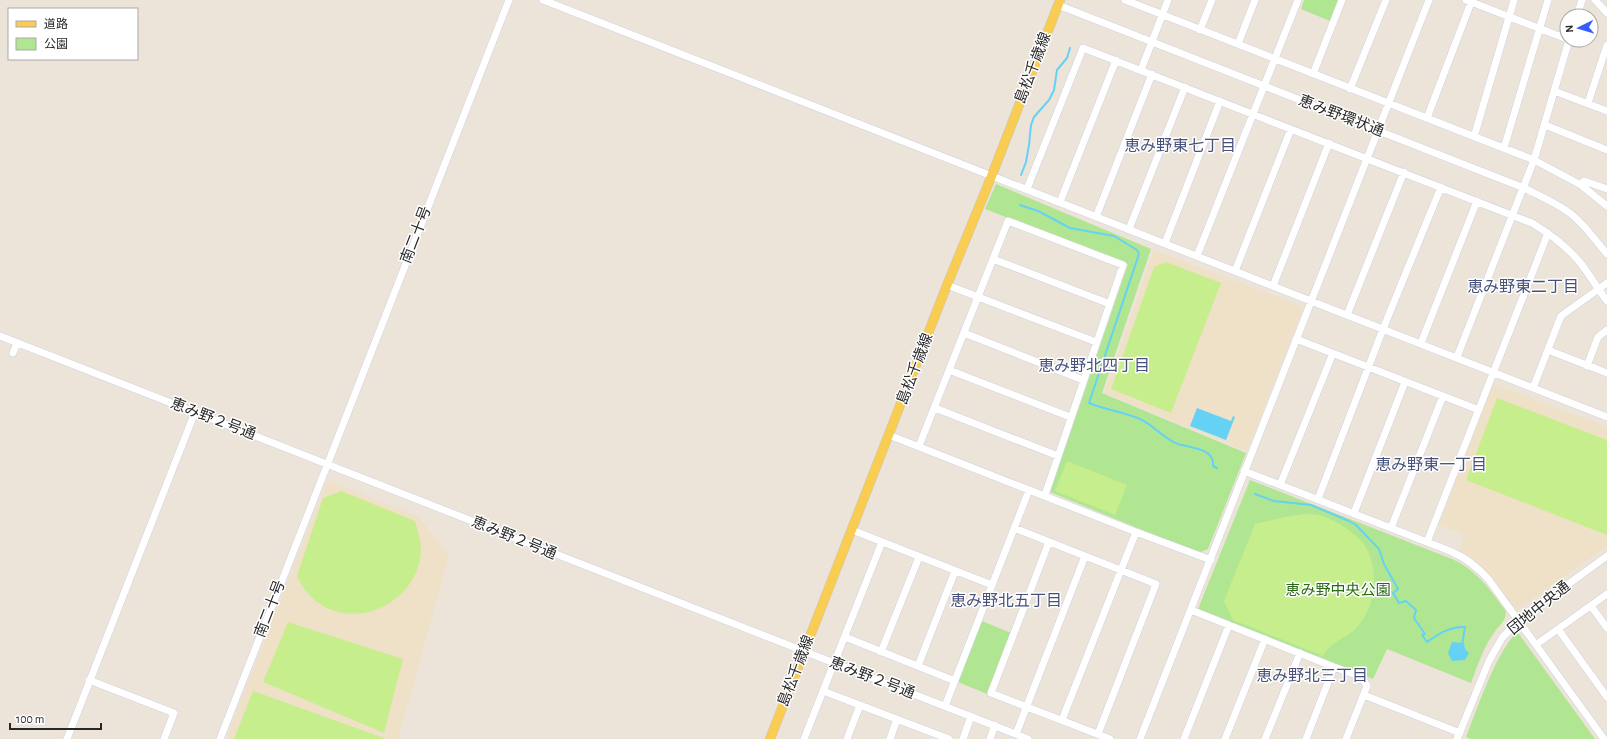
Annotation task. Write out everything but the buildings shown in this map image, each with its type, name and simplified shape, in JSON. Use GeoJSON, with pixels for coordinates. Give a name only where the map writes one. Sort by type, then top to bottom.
{"type":"FeatureCollection","features":[{"type":"Feature","properties":{"kind":"main road","name":"島松千歳線"},"geometry":{"type":"LineString","coordinates":[[770,739],[1059,2]]}},
{"type":"Feature","properties":{"kind":"street","name":"南二十号"},"geometry":{"type":"LineString","coordinates":[[220,739],[509,0]]}},
{"type":"Feature","properties":{"kind":"street"},"geometry":{"type":"LineString","coordinates":[[543,0],[1607,417]]}},
{"type":"Feature","properties":{"kind":"street"},"geometry":{"type":"LineString","coordinates":[[1141,70],[1168,0]]}},
{"type":"Feature","properties":{"kind":"street"},"geometry":{"type":"LineString","coordinates":[[1200,30],[1212,0]]}},
{"type":"Feature","properties":{"kind":"street"},"geometry":{"type":"LineString","coordinates":[[1238,44],[1255,0]]}},
{"type":"Feature","properties":{"kind":"street"},"geometry":{"type":"LineString","coordinates":[[1197,256],[1298,0]]}},
{"type":"Feature","properties":{"kind":"street"},"geometry":{"type":"LineString","coordinates":[[1314,74],[1342,0]]}},
{"type":"Feature","properties":{"kind":"street"},"geometry":{"type":"LineString","coordinates":[[1350,89],[1386,0]]}},
{"type":"Feature","properties":{"kind":"street"},"geometry":{"type":"LineString","coordinates":[[1140,739],[1429,0]]}},
{"type":"Feature","properties":{"kind":"street"},"geometry":{"type":"LineString","coordinates":[[1474,137],[1514,0]]}},
{"type":"Feature","properties":{"kind":"street"},"geometry":{"type":"LineString","coordinates":[[1504,148],[1548,0]]}},
{"type":"Feature","properties":{"kind":"street"},"geometry":{"type":"LineString","coordinates":[[1595,0],[1607,14]]}},
{"type":"Feature","properties":{"kind":"street"},"geometry":{"type":"LineString","coordinates":[[1128,1],[1534,160],[1554,169],[1581,185],[1607,206]]}},
{"type":"Feature","properties":{"kind":"street"},"geometry":{"type":"LineString","coordinates":[[1427,118],[1470,1],[1559,36]]}},
{"type":"Feature","properties":{"kind":"street","name":"恵み野環状通"},"geometry":{"type":"LineString","coordinates":[[1059,2],[1152,42],[1264,87],[1524,188],[1541,196],[1570,214],[1582,224],[1607,254]]}},
{"type":"Feature","properties":{"kind":"street"},"geometry":{"type":"LineString","coordinates":[[1588,103],[1607,45]]}},
{"type":"Feature","properties":{"kind":"street"},"geometry":{"type":"LineString","coordinates":[[1028,189],[1084,48],[1532,223],[1548,233],[1571,252],[1607,301]]}},
{"type":"Feature","properties":{"kind":"street"},"geometry":{"type":"LineString","coordinates":[[1457,358],[1534,160],[1567,48]]}},
{"type":"Feature","properties":{"kind":"street"},"geometry":{"type":"LineString","coordinates":[[1060,202],[1116,60]]}},
{"type":"Feature","properties":{"kind":"street"},"geometry":{"type":"LineString","coordinates":[[1096,216],[1152,74]]}},
{"type":"Feature","properties":{"kind":"street"},"geometry":{"type":"LineString","coordinates":[[1129,229],[1185,87]]}},
{"type":"Feature","properties":{"kind":"street"},"geometry":{"type":"LineString","coordinates":[[1554,90],[1607,111]]}},
{"type":"Feature","properties":{"kind":"street"},"geometry":{"type":"LineString","coordinates":[[1165,243],[1220,101]]}},
{"type":"Feature","properties":{"kind":"street"},"geometry":{"type":"LineString","coordinates":[[1545,125],[1607,150]]}},
{"type":"Feature","properties":{"kind":"street"},"geometry":{"type":"LineString","coordinates":[[1235,270],[1292,128]]}},
{"type":"Feature","properties":{"kind":"street"},"geometry":{"type":"LineString","coordinates":[[1273,286],[1329,144]]}},
{"type":"Feature","properties":{"kind":"street"},"geometry":{"type":"LineString","coordinates":[[1347,315],[1404,172]]}},
{"type":"Feature","properties":{"kind":"street"},"geometry":{"type":"LineString","coordinates":[[1581,185],[1584,181],[1607,189]]}},
{"type":"Feature","properties":{"kind":"street"},"geometry":{"type":"LineString","coordinates":[[1318,499],[1383,329],[1441,187]]}},
{"type":"Feature","properties":{"kind":"street"},"geometry":{"type":"LineString","coordinates":[[1421,343],[1477,202]]}},
{"type":"Feature","properties":{"kind":"street"},"geometry":{"type":"LineString","coordinates":[[919,446],[1008,221],[1123,265],[1045,495]]}},
{"type":"Feature","properties":{"kind":"street"},"geometry":{"type":"LineString","coordinates":[[1427,542],[1548,233]]}},
{"type":"Feature","properties":{"kind":"street"},"geometry":{"type":"LineString","coordinates":[[993,259],[1110,304]]}},
{"type":"Feature","properties":{"kind":"street"},"geometry":{"type":"LineString","coordinates":[[1533,388],[1561,316],[1607,283]]}},
{"type":"Feature","properties":{"kind":"street"},"geometry":{"type":"LineString","coordinates":[[947,285],[1096,342]]}},
{"type":"Feature","properties":{"kind":"street"},"geometry":{"type":"LineString","coordinates":[[1587,366],[1598,337],[1607,330]]}},
{"type":"Feature","properties":{"kind":"street"},"geometry":{"type":"LineString","coordinates":[[964,333],[1083,380]]}},
{"type":"Feature","properties":{"kind":"street","name":"恵み野２号通"},"geometry":{"type":"LineString","coordinates":[[0,336],[15,348],[1028,739]]}},
{"type":"Feature","properties":{"kind":"street"},"geometry":{"type":"LineString","coordinates":[[1296,339],[1479,410]]}},
{"type":"Feature","properties":{"kind":"street"},"geometry":{"type":"LineString","coordinates":[[1548,350],[1607,373]]}},
{"type":"Feature","properties":{"kind":"street"},"geometry":{"type":"LineString","coordinates":[[1280,485],[1333,353]]}},
{"type":"Feature","properties":{"kind":"street"},"geometry":{"type":"LineString","coordinates":[[949,370],[1070,418]]}},
{"type":"Feature","properties":{"kind":"street"},"geometry":{"type":"LineString","coordinates":[[1354,514],[1405,382]]}},
{"type":"Feature","properties":{"kind":"street"},"geometry":{"type":"LineString","coordinates":[[1391,528],[1443,396]]}},
{"type":"Feature","properties":{"kind":"street"},"geometry":{"type":"LineString","coordinates":[[935,408],[1058,456]]}},
{"type":"Feature","properties":{"kind":"street"},"geometry":{"type":"LineString","coordinates":[[67,739],[193,416]]}},
{"type":"Feature","properties":{"kind":"street"},"geometry":{"type":"LineString","coordinates":[[889,435],[1211,560]]}},
{"type":"Feature","properties":{"kind":"street"},"geometry":{"type":"LineString","coordinates":[[1244,471],[1459,555],[1476,566],[1489,580],[1537,644],[1604,739]]}},
{"type":"Feature","properties":{"kind":"street"},"geometry":{"type":"LineString","coordinates":[[945,706],[1029,490]]}},
{"type":"Feature","properties":{"kind":"street"},"geometry":{"type":"LineString","coordinates":[[1014,528],[1156,584],[1098,734]]}},
{"type":"Feature","properties":{"kind":"street"},"geometry":{"type":"LineString","coordinates":[[852,530],[992,586]]}},
{"type":"Feature","properties":{"kind":"street"},"geometry":{"type":"LineString","coordinates":[[1062,720],[1120,569],[1136,532]]}},
{"type":"Feature","properties":{"kind":"street"},"geometry":{"type":"LineString","coordinates":[[804,739],[882,542]]}},
{"type":"Feature","properties":{"kind":"street"},"geometry":{"type":"LineString","coordinates":[[1050,542],[991,693],[1110,739]]}},
{"type":"Feature","properties":{"kind":"street"},"geometry":{"type":"LineString","coordinates":[[1016,734],[1085,556]]}},
{"type":"Feature","properties":{"kind":"street"},"geometry":{"type":"LineString","coordinates":[[881,652],[919,557]]}},
{"type":"Feature","properties":{"kind":"street","name":"団地中央通"},"geometry":{"type":"LineString","coordinates":[[1459,736],[1495,648],[1502,638],[1519,620],[1606,558]]}},
{"type":"Feature","properties":{"kind":"street"},"geometry":{"type":"LineString","coordinates":[[918,666],[955,571]]}},
{"type":"Feature","properties":{"kind":"street"},"geometry":{"type":"LineString","coordinates":[[1537,644],[1607,594]]}},
{"type":"Feature","properties":{"kind":"street"},"geometry":{"type":"LineString","coordinates":[[1591,606],[1607,628]]}},
{"type":"Feature","properties":{"kind":"street"},"geometry":{"type":"LineString","coordinates":[[1191,610],[1362,677],[1367,686],[1346,739]]}},
{"type":"Feature","properties":{"kind":"street"},"geometry":{"type":"LineString","coordinates":[[1184,739],[1229,625]]}},
{"type":"Feature","properties":{"kind":"street"},"geometry":{"type":"LineString","coordinates":[[1558,629],[1607,697]]}},
{"type":"Feature","properties":{"kind":"street"},"geometry":{"type":"LineString","coordinates":[[845,637],[955,681]]}},
{"type":"Feature","properties":{"kind":"street"},"geometry":{"type":"LineString","coordinates":[[1225,739],[1265,639]]}},
{"type":"Feature","properties":{"kind":"street"},"geometry":{"type":"LineString","coordinates":[[1265,739],[1300,653]]}},
{"type":"Feature","properties":{"kind":"street"},"geometry":{"type":"LineString","coordinates":[[1306,739],[1334,667]]}},
{"type":"Feature","properties":{"kind":"street"},"geometry":{"type":"LineString","coordinates":[[89,680],[174,713],[164,739]]}},
{"type":"Feature","properties":{"kind":"street"},"geometry":{"type":"LineString","coordinates":[[823,691],[898,719],[935,736],[949,739]]}},
{"type":"Feature","properties":{"kind":"street"},"geometry":{"type":"LineString","coordinates":[[1364,695],[1459,736]]}},
{"type":"Feature","properties":{"kind":"street"},"geometry":{"type":"LineString","coordinates":[[847,739],[860,705]]}},
{"type":"Feature","properties":{"kind":"street"},"geometry":{"type":"LineString","coordinates":[[963,739],[971,716]]}},
{"type":"Feature","properties":{"kind":"street"},"geometry":{"type":"LineString","coordinates":[[890,739],[898,719]]}},
{"type":"Feature","properties":{"kind":"street"},"geometry":{"type":"LineString","coordinates":[[990,739],[995,726]]}},
{"type":"Feature","properties":{"kind":"shaded area"},"geometry":{"type":"Polygon","coordinates":[[[1154,250],[1301,306],[1303,309],[1247,451],[1104,393],[1154,250]]]}},
{"type":"Feature","properties":{"kind":"shaded area"},"geometry":{"type":"Polygon","coordinates":[[[1493,384],[1607,427],[1607,546],[1516,611],[1480,564],[1459,550],[1465,535],[1439,525],[1493,384]]]}},
{"type":"Feature","properties":{"kind":"shaded area"},"geometry":{"type":"Polygon","coordinates":[[[328,480],[419,517],[449,556],[398,739],[226,739],[328,480]]]}},
{"type":"Feature","properties":{"kind":"green space"},"geometry":{"type":"Polygon","coordinates":[[[1304,0],[1338,0],[1330,21],[1301,9],[1304,0]]]}},
{"type":"Feature","properties":{"kind":"green space"},"geometry":{"type":"Polygon","coordinates":[[[996,184],[1151,249],[1102,393],[1246,453],[1208,549],[1198,553],[1050,492],[1128,264],[985,209],[996,184]]]}},
{"type":"Feature","properties":{"kind":"green space"},"geometry":{"type":"Polygon","coordinates":[[[1166,262],[1221,283],[1171,413],[1111,389],[1154,267],[1166,262]]]}},
{"type":"Feature","properties":{"kind":"green space"},"geometry":{"type":"Polygon","coordinates":[[[1497,398],[1607,440],[1607,535],[1466,480],[1497,398]]]}},
{"type":"Feature","properties":{"kind":"green space"},"geometry":{"type":"Polygon","coordinates":[[[1067,461],[1127,485],[1115,515],[1055,491],[1067,461]]]}},
{"type":"Feature","properties":{"kind":"green space","name":"恵み野中央公園"},"geometry":{"type":"Polygon","coordinates":[[[1250,480],[1452,559],[1476,575],[1506,611],[1506,614],[1485,649],[1471,683],[1387,649],[1373,679],[1198,609],[1250,480]]]}},
{"type":"Feature","properties":{"kind":"green space"},"geometry":{"type":"Polygon","coordinates":[[[341,491],[415,521],[419,536],[421,551],[418,568],[410,583],[399,596],[385,606],[369,612],[353,614],[336,611],[320,604],[307,592],[297,576],[323,498],[341,491]]]}},
{"type":"Feature","properties":{"kind":"green space"},"geometry":{"type":"Polygon","coordinates":[[[1303,514],[1315,514],[1324,517],[1336,522],[1353,533],[1365,545],[1373,571],[1374,590],[1369,608],[1364,617],[1355,629],[1330,647],[1323,656],[1233,620],[1224,601],[1255,524],[1303,514]]]}},
{"type":"Feature","properties":{"kind":"green space"},"geometry":{"type":"Polygon","coordinates":[[[982,621],[1011,633],[987,694],[958,682],[982,621]]]}},
{"type":"Feature","properties":{"kind":"green space"},"geometry":{"type":"Polygon","coordinates":[[[288,622],[403,659],[384,733],[263,682],[288,622]]]}},
{"type":"Feature","properties":{"kind":"green space"},"geometry":{"type":"Polygon","coordinates":[[[1515,634],[1519,634],[1595,739],[1471,739],[1466,737],[1493,669],[1507,644],[1515,634]]]}},
{"type":"Feature","properties":{"kind":"green space"},"geometry":{"type":"Polygon","coordinates":[[[253,691],[384,738],[384,739],[234,739],[253,691]]]}},
{"type":"Feature","properties":{"kind":"water"},"geometry":{"type":"Polygon","coordinates":[[[1197,408],[1231,421],[1233,416],[1235,417],[1226,440],[1190,426],[1197,408]]]}},
{"type":"Feature","properties":{"kind":"water"},"geometry":{"type":"Polygon","coordinates":[[[1452,642],[1464,643],[1465,649],[1469,653],[1465,660],[1452,661],[1448,653],[1452,642]]]}},
{"type":"Feature","properties":{"kind":"waterway"},"geometry":{"type":"LineString","coordinates":[[1021,175],[1026,162],[1031,125],[1034,117],[1049,100],[1054,90],[1057,70],[1067,58],[1070,48]]}},
{"type":"Feature","properties":{"kind":"waterway"},"geometry":{"type":"LineString","coordinates":[[1020,205],[1038,211],[1070,228],[1114,236],[1137,250],[1139,254],[1089,403],[1136,417],[1174,442],[1206,452],[1213,460],[1213,466],[1217,468]]}},
{"type":"Feature","properties":{"kind":"waterway"},"geometry":{"type":"LineString","coordinates":[[1255,494],[1274,501],[1311,505],[1356,525],[1379,549],[1384,564],[1398,589],[1393,593],[1399,603],[1406,601],[1416,610],[1414,618],[1425,634],[1422,635],[1427,642],[1440,633],[1450,629],[1465,627],[1462,645]]}},
{"type":"Feature","properties":{"kind":"district","name":"恵み野東七丁目"},"geometry":{"type":"Point","coordinates":[1180,146]}},
{"type":"Feature","properties":{"kind":"district","name":"恵み野東二丁目"},"geometry":{"type":"Point","coordinates":[1523,287]}},
{"type":"Feature","properties":{"kind":"district","name":"恵み野北四丁目"},"geometry":{"type":"Point","coordinates":[1094,366]}},
{"type":"Feature","properties":{"kind":"district","name":"恵み野東一丁目"},"geometry":{"type":"Point","coordinates":[1431,465]}},
{"type":"Feature","properties":{"kind":"district","name":"恵み野北五丁目"},"geometry":{"type":"Point","coordinates":[1006,601]}},
{"type":"Feature","properties":{"kind":"district","name":"恵み野北三丁目"},"geometry":{"type":"Point","coordinates":[1312,676]}}]}
